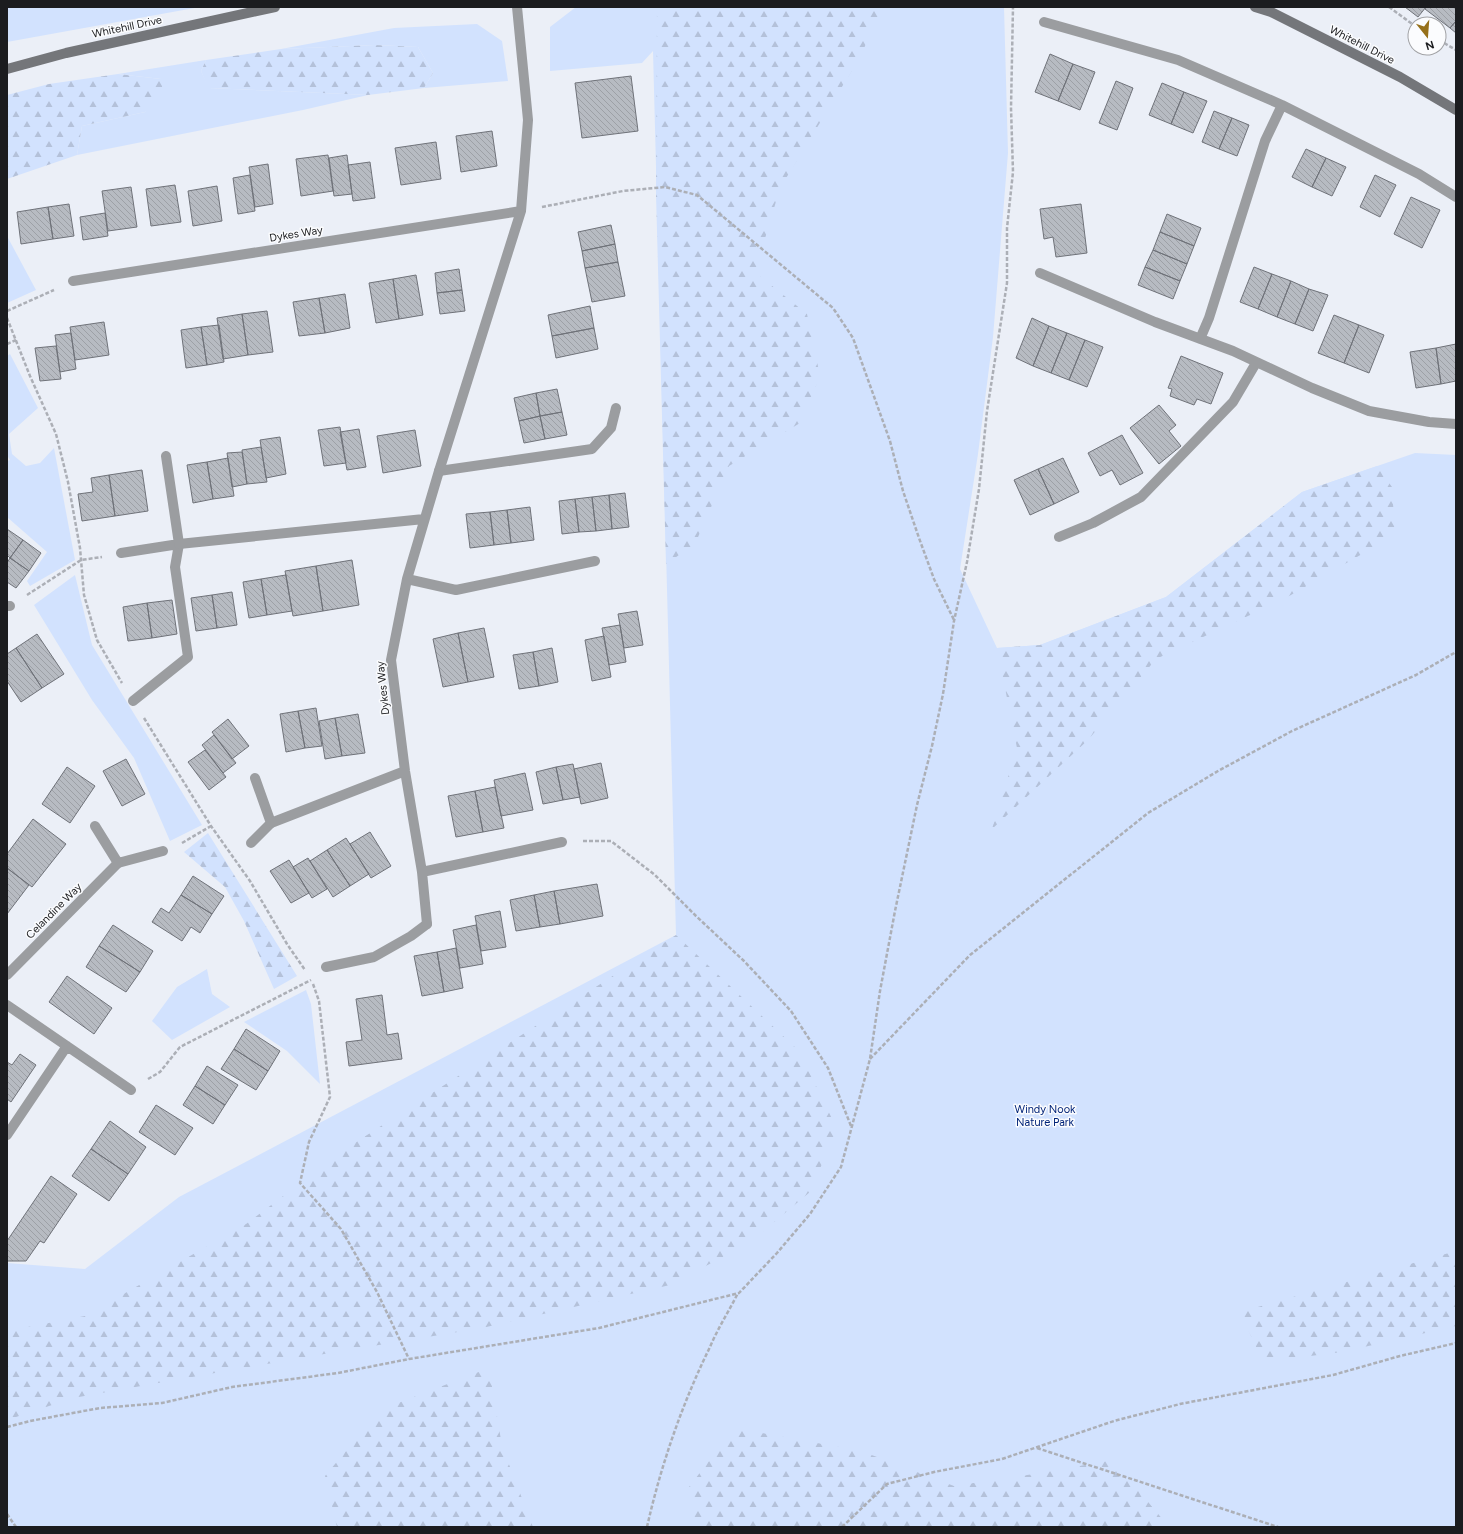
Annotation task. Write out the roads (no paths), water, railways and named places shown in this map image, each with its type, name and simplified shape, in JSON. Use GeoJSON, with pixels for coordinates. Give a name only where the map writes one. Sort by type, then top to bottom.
{"type":"FeatureCollection","features":[{"type":"Feature","properties":{"kind":"street","name":"Whitehill Drive"},"geometry":{"type":"LineString","coordinates":[[7,69],[66,53],[275,7]]}},
{"type":"Feature","properties":{"kind":"street","name":"Dykes Way"},"geometry":{"type":"LineString","coordinates":[[326,967],[374,958],[411,936],[426,924],[422,872],[405,771],[391,660],[407,579],[424,519],[521,211],[528,120],[517,7]]}},
{"type":"Feature","properties":{"kind":"street","name":"Whitehill Drive"},"geometry":{"type":"LineString","coordinates":[[1255,7],[1271,12],[1400,77],[1456,110]]}},
{"type":"Feature","properties":{"kind":"street"},"geometry":{"type":"LineString","coordinates":[[1044,22],[1178,60],[1282,105],[1419,174],[1456,197]]}},
{"type":"Feature","properties":{"kind":"street"},"geometry":{"type":"LineString","coordinates":[[1200,339],[1209,318],[1265,141],[1282,105]]}},
{"type":"Feature","properties":{"kind":"street","name":"Dykes Way"},"geometry":{"type":"LineString","coordinates":[[74,281],[521,211]]}},
{"type":"Feature","properties":{"kind":"street"},"geometry":{"type":"LineString","coordinates":[[1040,273],[1086,294],[1234,352],[1312,388],[1369,410],[1429,422],[1456,424]]}},
{"type":"Feature","properties":{"kind":"street"},"geometry":{"type":"LineString","coordinates":[[1059,537],[1093,523],[1141,496],[1234,402],[1256,363]]}},
{"type":"Feature","properties":{"kind":"street"},"geometry":{"type":"LineString","coordinates":[[439,471],[592,449],[611,428],[616,408]]}},
{"type":"Feature","properties":{"kind":"street"},"geometry":{"type":"LineString","coordinates":[[133,701],[188,657],[175,567],[179,544],[166,456]]}},
{"type":"Feature","properties":{"kind":"street"},"geometry":{"type":"LineString","coordinates":[[121,553],[179,544],[424,519]]}},
{"type":"Feature","properties":{"kind":"street"},"geometry":{"type":"LineString","coordinates":[[407,579],[456,590],[595,561]]}},
{"type":"Feature","properties":{"kind":"street"},"geometry":{"type":"LineString","coordinates":[[251,843],[271,823],[405,771]]}},
{"type":"Feature","properties":{"kind":"street"},"geometry":{"type":"LineString","coordinates":[[255,778],[271,823]]}},
{"type":"Feature","properties":{"kind":"street"},"geometry":{"type":"LineString","coordinates":[[95,826],[118,863],[163,851]]}},
{"type":"Feature","properties":{"kind":"street"},"geometry":{"type":"LineString","coordinates":[[422,872],[562,842]]}},
{"type":"Feature","properties":{"kind":"street","name":"Celandine Way"},"geometry":{"type":"LineString","coordinates":[[7,975],[118,863]]}},
{"type":"Feature","properties":{"kind":"street"},"geometry":{"type":"LineString","coordinates":[[7,1005],[132,1090]]}},
{"type":"Feature","properties":{"kind":"street"},"geometry":{"type":"LineString","coordinates":[[7,1135],[67,1046]]}},
{"type":"Feature","properties":{"kind":"park label","name":"Windy Nook Nature Park"},"geometry":{"type":"Point","coordinates":[1045,1115]}}]}
